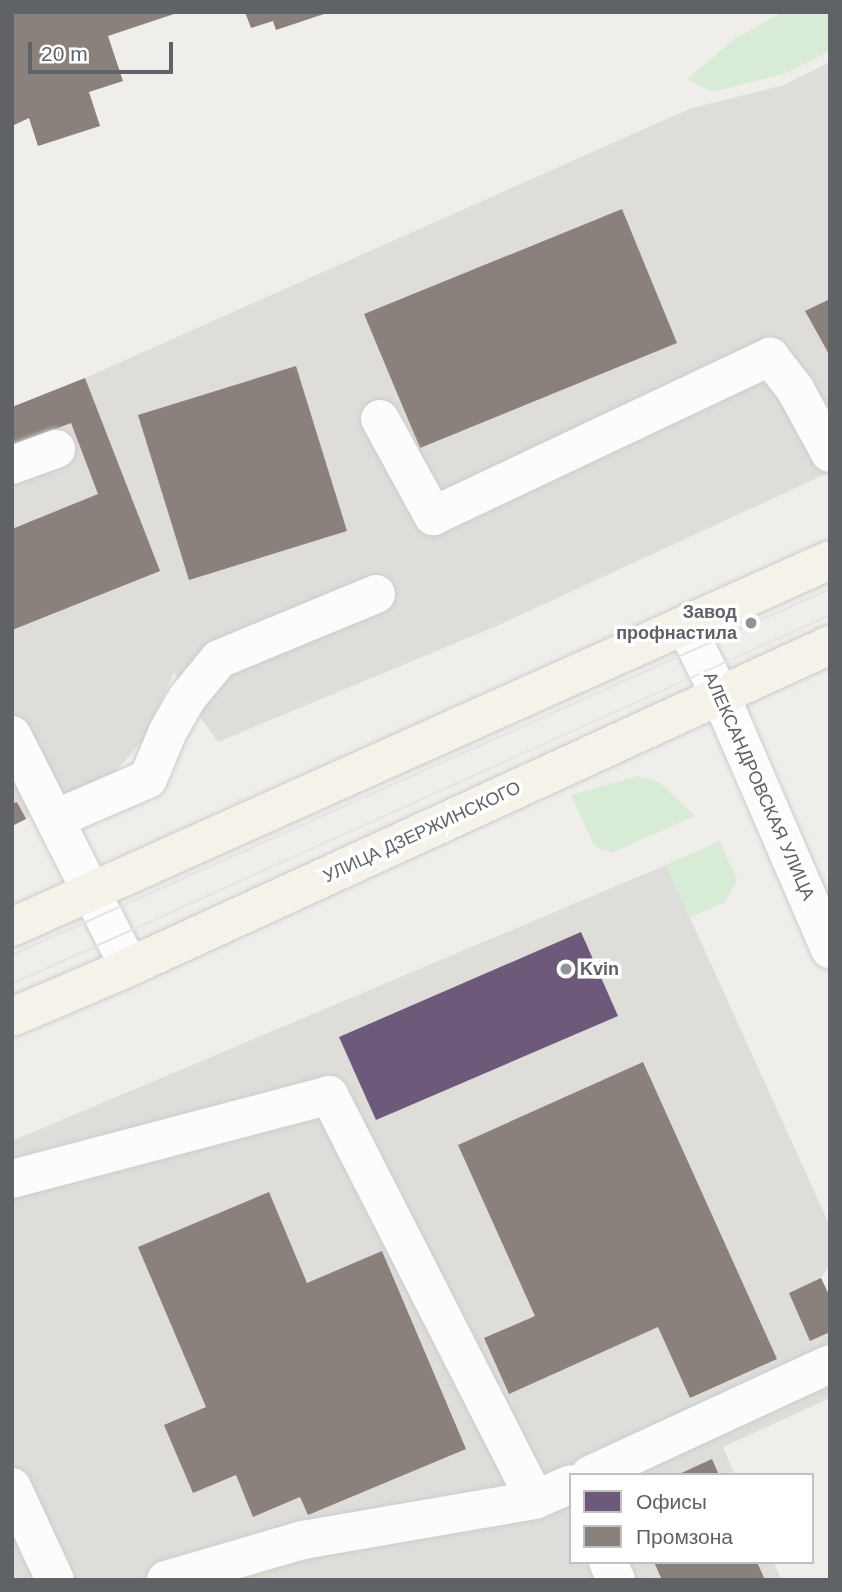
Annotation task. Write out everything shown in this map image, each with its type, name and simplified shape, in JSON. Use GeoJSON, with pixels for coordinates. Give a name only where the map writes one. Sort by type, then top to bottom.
{"type":"FeatureCollection","features":[{"type":"Feature","properties":{"kind":"main road"},"geometry":{"type":"LineString","coordinates":[[12,927],[830,560]]}},
{"type":"Feature","properties":{"kind":"main road","name":"УЛИЦА ДЗЕРЖИНСКОГО"},"geometry":{"type":"LineString","coordinates":[[12,1017],[129,967],[830,645]]}},
{"type":"Feature","properties":{"kind":"street"},"geometry":{"type":"LineString","coordinates":[[380,419],[433,516],[770,357],[794,389],[830,453]]}},
{"type":"Feature","properties":{"kind":"street"},"geometry":{"type":"LineString","coordinates":[[12,466],[56,449]]}},
{"type":"Feature","properties":{"kind":"street"},"geometry":{"type":"LineString","coordinates":[[55,818],[148,779],[168,731],[187,698],[219,659],[376,594]]}},
{"type":"Feature","properties":{"kind":"street","name":"АЛЕКСАНДРОВСКАЯ УЛИЦА"},"geometry":{"type":"LineString","coordinates":[[685,625],[720,695],[829,945]]}},
{"type":"Feature","properties":{"kind":"street"},"geometry":{"type":"LineString","coordinates":[[12,735],[129,967]]}},
{"type":"Feature","properties":{"kind":"street"},"geometry":{"type":"LineString","coordinates":[[12,1179],[330,1095],[535,1500]]}},
{"type":"Feature","properties":{"kind":"street"},"geometry":{"type":"LineString","coordinates":[[594,1473],[830,1364]]}},
{"type":"Feature","properties":{"kind":"street"},"geometry":{"type":"LineString","coordinates":[[166,1580],[303,1540],[535,1500],[569,1484]]}},
{"type":"Feature","properties":{"kind":"street"},"geometry":{"type":"LineString","coordinates":[[12,1487],[55,1580]]}},
{"type":"Feature","properties":{"kind":"street"},"geometry":{"type":"LineString","coordinates":[[609,1564],[616,1580]]}},
{"type":"Feature","properties":{"kind":"shaded area"},"geometry":{"type":"Polygon","coordinates":[[[830,62],[830,472],[499,625],[218,742],[187,698],[174,672],[147,735],[116,771],[12,826],[12,407],[85,378],[689,109],[781,86],[830,62]]]}},
{"type":"Feature","properties":{"kind":"shaded area"},"geometry":{"type":"Polygon","coordinates":[[[666,865],[830,1226],[830,1265],[821,1278],[830,1297],[830,1398],[723,1447],[734,1473],[569,1473],[569,1564],[775,1564],[781,1580],[12,1580],[12,1141],[666,865]]]}},
{"type":"Feature","properties":{"kind":"green space"},"geometry":{"type":"Polygon","coordinates":[[[783,12],[830,12],[830,51],[784,74],[713,92],[687,79],[733,40],[783,12]]]}},
{"type":"Feature","properties":{"kind":"green space"},"geometry":{"type":"Polygon","coordinates":[[[637,776],[661,783],[695,816],[613,852],[602,850],[594,845],[571,795],[637,776]]]}},
{"type":"Feature","properties":{"kind":"green space"},"geometry":{"type":"Polygon","coordinates":[[[720,841],[737,880],[725,902],[689,918],[666,865],[720,841]]]}},
{"type":"Feature","properties":{"kind":"building: Офисы"},"geometry":{"type":"Polygon","coordinates":[[[581,932],[618,1016],[376,1120],[339,1037],[581,932]]]}},
{"type":"Feature","properties":{"kind":"building: Промзона"},"geometry":{"type":"Polygon","coordinates":[[[12,12],[177,13],[108,36],[123,81],[89,92],[100,126],[38,146],[29,118],[12,126],[12,12]]]}},
{"type":"Feature","properties":{"kind":"building: Промзона"},"geometry":{"type":"Polygon","coordinates":[[[245,12],[327,13],[276,30],[273,21],[251,28],[245,12]]]}},
{"type":"Feature","properties":{"kind":"building: Промзона"},"geometry":{"type":"Polygon","coordinates":[[[622,209],[677,343],[420,448],[364,314],[622,209]]]}},
{"type":"Feature","properties":{"kind":"building: Промзона"},"geometry":{"type":"Polygon","coordinates":[[[830,299],[830,356],[805,311],[830,299]]]}},
{"type":"Feature","properties":{"kind":"building: Промзона"},"geometry":{"type":"Polygon","coordinates":[[[296,366],[347,531],[189,580],[138,415],[296,366]]]}},
{"type":"Feature","properties":{"kind":"building: Промзона"},"geometry":{"type":"Polygon","coordinates":[[[85,378],[160,571],[12,630],[12,529],[98,494],[71,423],[12,446],[12,407],[85,378]]]}},
{"type":"Feature","properties":{"kind":"building: Промзона"},"geometry":{"type":"Polygon","coordinates":[[[17,802],[26,819],[12,826],[12,804],[17,802]]]}},
{"type":"Feature","properties":{"kind":"building: Промзона"},"geometry":{"type":"Polygon","coordinates":[[[643,1062],[777,1359],[690,1398],[658,1327],[509,1394],[484,1338],[535,1316],[458,1145],[643,1062]]]}},
{"type":"Feature","properties":{"kind":"building: Промзона"},"geometry":{"type":"Polygon","coordinates":[[[269,1192],[307,1283],[382,1251],[466,1449],[308,1515],[300,1497],[253,1517],[236,1475],[193,1493],[164,1425],[206,1407],[138,1247],[269,1192]]]}},
{"type":"Feature","properties":{"kind":"building: Промзона"},"geometry":{"type":"Polygon","coordinates":[[[821,1278],[830,1297],[830,1332],[810,1341],[789,1293],[821,1278]]]}},
{"type":"Feature","properties":{"kind":"building: Промзона"},"geometry":{"type":"Polygon","coordinates":[[[712,1459],[718,1473],[681,1473],[712,1459]]]}},
{"type":"Feature","properties":{"kind":"building: Промзона"},"geometry":{"type":"Polygon","coordinates":[[[655,1564],[758,1564],[765,1580],[662,1580],[655,1564]]]}},
{"type":"Feature","properties":{"kind":"tram line"},"geometry":{"type":"LineString","coordinates":[[12,955],[830,589]]}},
{"type":"Feature","properties":{"kind":"tram line"},"geometry":{"type":"LineString","coordinates":[[12,984],[830,615]]}},
{"type":"Feature","properties":{"kind":"place","name":"Завод профнастила"},"geometry":{"type":"Point","coordinates":[751,623]}},
{"type":"Feature","properties":{"kind":"place","name":"Kvin"},"geometry":{"type":"Point","coordinates":[566,969]}}]}
